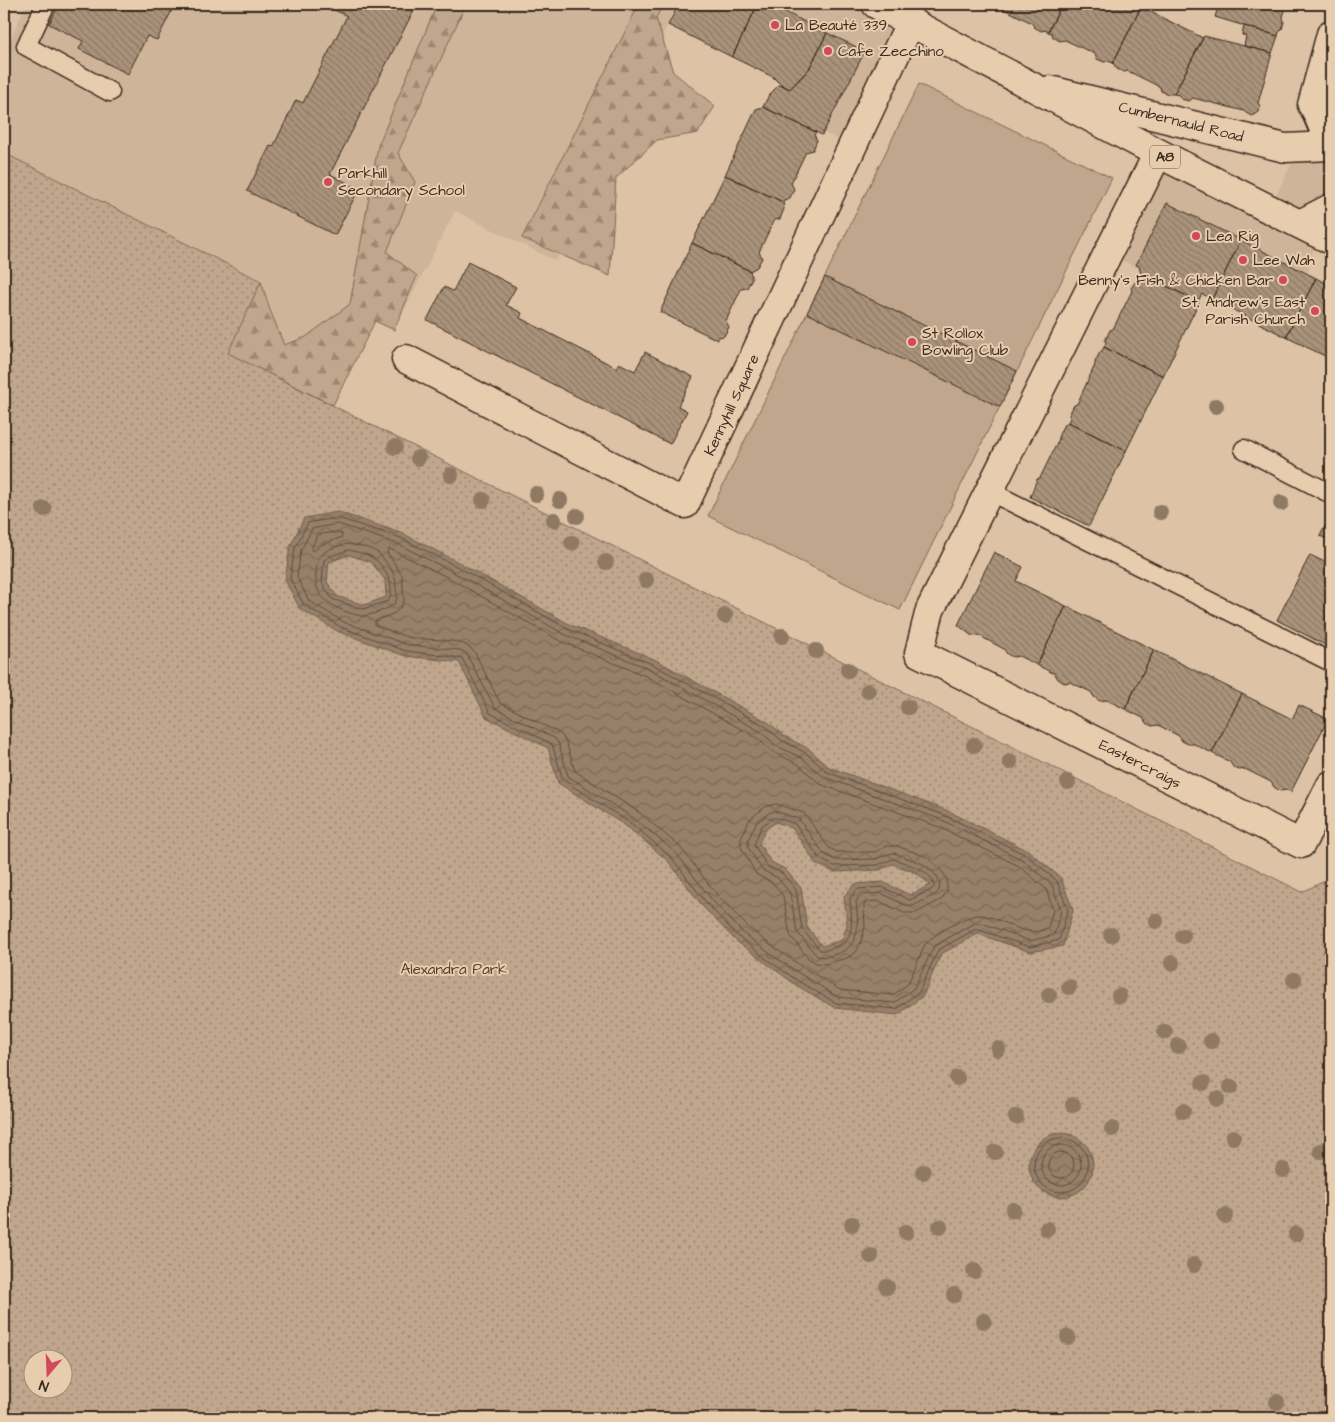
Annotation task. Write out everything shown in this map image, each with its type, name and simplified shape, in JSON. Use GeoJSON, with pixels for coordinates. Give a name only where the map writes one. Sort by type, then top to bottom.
{"type":"FeatureCollection","features":[{"type":"Feature","properties":{"kind":"street","name":"Cumbernauld Road"},"geometry":{"type":"LineString","coordinates":[[876,4],[1158,153],[1300,224]]}},
{"type":"Feature","properties":{"kind":"street","name":"Kennyhill Square"},"geometry":{"type":"LineString","coordinates":[[406,360],[685,504],[911,22]]}},
{"type":"Feature","properties":{"kind":"street"},"geometry":{"type":"LineString","coordinates":[[1331,34],[1312,105],[1331,147]]}},
{"type":"Feature","properties":{"kind":"street","name":"Cumbernauld Road"},"geometry":{"type":"LineString","coordinates":[[1031,86],[1285,148],[1331,147]]}},
{"type":"Feature","properties":{"kind":"street"},"geometry":{"type":"LineString","coordinates":[[989,491],[1158,153]]}},
{"type":"Feature","properties":{"kind":"street"},"geometry":{"type":"LineString","coordinates":[[1300,224],[1331,208]]}},
{"type":"Feature","properties":{"kind":"street","name":"A8"},"geometry":{"type":"LineString","coordinates":[[1300,224],[1331,240]]}},
{"type":"Feature","properties":{"kind":"street","name":"Eastercraigs"},"geometry":{"type":"LineString","coordinates":[[989,491],[930,610],[919,653],[1301,844],[1331,785]]}},
{"type":"Feature","properties":{"kind":"lane"},"geometry":{"type":"LineString","coordinates":[[46,4],[26,46],[110,92]]}},
{"type":"Feature","properties":{"kind":"lane"},"geometry":{"type":"LineString","coordinates":[[1244,449],[1331,494]]}},
{"type":"Feature","properties":{"kind":"lane"},"geometry":{"type":"LineString","coordinates":[[989,491],[1331,662]]}},
{"type":"Feature","properties":{"kind":"shaded area","name":"Parkhill Secondary School"},"geometry":{"type":"Polygon","coordinates":[[[26,4],[677,4],[556,261],[455,211],[394,330],[375,321],[333,405],[227,353],[261,281],[4,153],[4,55],[26,4]]]}},
{"type":"Feature","properties":{"kind":"shaded area"},"geometry":{"type":"Polygon","coordinates":[[[697,4],[887,4],[913,17],[852,145],[794,120],[817,63],[697,4]]]}},
{"type":"Feature","properties":{"kind":"shaded area"},"geometry":{"type":"Polygon","coordinates":[[[1331,66],[1331,176],[1299,310],[1168,284],[1107,252],[1159,149],[1271,205],[1319,109],[1331,66]]]}},
{"type":"Feature","properties":{"kind":"green space"},"geometry":{"type":"Polygon","coordinates":[[[437,4],[466,4],[398,153],[415,182],[387,252],[417,276],[394,330],[375,321],[333,405],[227,353],[261,281],[284,345],[306,337],[350,304],[378,146],[437,4]]]}},
{"type":"Feature","properties":{"kind":"green space"},"geometry":{"type":"Polygon","coordinates":[[[639,4],[663,4],[656,18],[673,72],[715,106],[698,133],[657,140],[616,178],[610,276],[522,238],[639,4]]]}},
{"type":"Feature","properties":{"kind":"green space","name":"St Rollox Bowling Club"},"geometry":{"type":"Polygon","coordinates":[[[919,84],[1112,178],[900,610],[708,516],[919,84]]]}},
{"type":"Feature","properties":{"kind":"green space","name":"Alexandra Park"},"geometry":{"type":"Polygon","coordinates":[[[4,153],[261,281],[228,353],[1302,892],[1331,878],[1331,1418],[4,1418],[4,153]]]}},
{"type":"Feature","properties":{"kind":"water"},"geometry":{"type":"Polygon","coordinates":[[[338,512],[402,533],[571,625],[654,659],[768,722],[784,736],[809,749],[829,767],[946,810],[1029,851],[1061,878],[1073,910],[1063,946],[1030,952],[978,934],[941,954],[923,996],[897,1015],[835,1008],[796,985],[736,941],[704,908],[668,861],[629,828],[558,783],[548,748],[486,717],[459,662],[405,656],[339,632],[300,609],[285,580],[290,547],[304,518],[338,512]],[[349,555],[329,562],[327,582],[337,596],[364,605],[386,597],[385,580],[371,562],[349,555]],[[776,822],[765,830],[759,843],[771,862],[785,869],[801,888],[807,927],[822,946],[842,940],[847,925],[844,896],[855,884],[883,882],[910,895],[930,885],[917,873],[892,864],[880,870],[834,872],[816,864],[792,828],[776,822]]]}},
{"type":"Feature","properties":{"kind":"water"},"geometry":{"type":"Polygon","coordinates":[[[1061,1133],[1079,1139],[1087,1147],[1093,1165],[1087,1183],[1079,1191],[1061,1197],[1043,1191],[1035,1183],[1029,1165],[1035,1147],[1043,1139],[1061,1133]]]}},
{"type":"Feature","properties":{"kind":"building"},"geometry":{"type":"Polygon","coordinates":[[[59,4],[175,4],[157,40],[147,36],[128,74],[79,49],[83,41],[49,24],[59,4]]]}},
{"type":"Feature","properties":{"kind":"building"},"geometry":{"type":"Polygon","coordinates":[[[322,4],[417,4],[330,174],[359,189],[335,235],[247,191],[270,146],[273,147],[296,100],[303,103],[347,16],[322,4]]]}},
{"type":"Feature","properties":{"kind":"building"},"geometry":{"type":"Polygon","coordinates":[[[679,4],[758,4],[732,57],[668,25],[679,4]]]}},
{"type":"Feature","properties":{"kind":"building"},"geometry":{"type":"Polygon","coordinates":[[[758,4],[769,4],[827,33],[809,69],[790,89],[780,84],[773,77],[732,57],[758,4]]]}},
{"type":"Feature","properties":{"kind":"building"},"geometry":{"type":"Polygon","coordinates":[[[990,4],[1062,4],[1048,32],[1046,30],[1041,31],[1034,27],[1032,23],[990,4]]]}},
{"type":"Feature","properties":{"kind":"building"},"geometry":{"type":"Polygon","coordinates":[[[1062,4],[1133,4],[1141,7],[1113,63],[1097,59],[1095,54],[1065,40],[1060,41],[1053,37],[1052,33],[1048,32],[1062,4]]]}},
{"type":"Feature","properties":{"kind":"building"},"geometry":{"type":"Polygon","coordinates":[[[1219,4],[1287,4],[1283,17],[1284,22],[1278,36],[1215,17],[1219,4]]]}},
{"type":"Feature","properties":{"kind":"building"},"geometry":{"type":"Polygon","coordinates":[[[1141,7],[1203,38],[1174,94],[1161,91],[1160,87],[1128,71],[1124,72],[1117,69],[1113,63],[1141,7]]]}},
{"type":"Feature","properties":{"kind":"building"},"geometry":{"type":"Polygon","coordinates":[[[1244,26],[1278,36],[1272,53],[1244,46],[1246,36],[1242,35],[1244,26]]]}},
{"type":"Feature","properties":{"kind":"building"},"geometry":{"type":"Polygon","coordinates":[[[827,33],[865,51],[822,135],[763,107],[769,95],[780,84],[790,89],[809,69],[827,33]]]}},
{"type":"Feature","properties":{"kind":"building"},"geometry":{"type":"Polygon","coordinates":[[[1204,36],[1272,53],[1258,103],[1260,106],[1258,112],[1252,116],[1244,111],[1193,98],[1189,101],[1181,99],[1179,95],[1174,94],[1204,36]]]}},
{"type":"Feature","properties":{"kind":"building"},"geometry":{"type":"Polygon","coordinates":[[[763,107],[816,132],[814,135],[817,140],[813,150],[806,152],[791,183],[794,189],[790,198],[783,202],[725,175],[756,109],[763,107]]]}},
{"type":"Feature","properties":{"kind":"building"},"geometry":{"type":"Polygon","coordinates":[[[725,175],[783,202],[784,209],[780,219],[774,220],[759,252],[762,258],[757,267],[750,271],[692,243],[725,175]]]}},
{"type":"Feature","properties":{"kind":"building"},"geometry":{"type":"Polygon","coordinates":[[[1167,203],[1241,240],[1212,299],[1202,294],[1198,301],[1141,274],[1139,266],[1136,265],[1167,203]]]}},
{"type":"Feature","properties":{"kind":"building"},"geometry":{"type":"Polygon","coordinates":[[[1241,240],[1316,278],[1286,337],[1212,299],[1241,240]]]}},
{"type":"Feature","properties":{"kind":"building"},"geometry":{"type":"Polygon","coordinates":[[[692,243],[750,271],[752,278],[747,288],[741,289],[726,321],[729,327],[724,336],[718,337],[718,340],[660,312],[692,243]]]}},
{"type":"Feature","properties":{"kind":"building"},"geometry":{"type":"Polygon","coordinates":[[[468,262],[516,287],[506,305],[522,313],[520,318],[617,368],[619,363],[635,371],[645,352],[693,377],[678,406],[687,411],[670,444],[427,320],[444,287],[453,291],[468,262]]]}},
{"type":"Feature","properties":{"kind":"building"},"geometry":{"type":"Polygon","coordinates":[[[1141,274],[1199,302],[1163,376],[1104,347],[1110,330],[1113,329],[1132,291],[1131,288],[1141,274]]]}},
{"type":"Feature","properties":{"kind":"building"},"geometry":{"type":"Polygon","coordinates":[[[825,277],[1017,371],[1000,407],[807,313],[825,277]]]}},
{"type":"Feature","properties":{"kind":"building","name":"St. Andrew's East Parish Church"},"geometry":{"type":"Polygon","coordinates":[[[1316,278],[1331,286],[1331,359],[1286,337],[1316,278]]]}},
{"type":"Feature","properties":{"kind":"building"},"geometry":{"type":"Polygon","coordinates":[[[1104,347],[1163,376],[1126,451],[1068,422],[1069,415],[1074,405],[1077,404],[1095,362],[1104,347]]]}},
{"type":"Feature","properties":{"kind":"building"},"geometry":{"type":"Polygon","coordinates":[[[1068,422],[1126,451],[1089,526],[1030,497],[1037,479],[1040,478],[1059,439],[1058,437],[1063,426],[1068,422]]]}},
{"type":"Feature","properties":{"kind":"building"},"geometry":{"type":"Polygon","coordinates":[[[1331,514],[1331,541],[1320,536],[1331,514]]]}},
{"type":"Feature","properties":{"kind":"building"},"geometry":{"type":"Polygon","coordinates":[[[994,552],[1023,567],[1016,581],[1066,606],[1037,665],[1019,656],[1013,657],[1007,654],[1004,649],[978,635],[972,636],[958,625],[994,552]]]}},
{"type":"Feature","properties":{"kind":"building"},"geometry":{"type":"Polygon","coordinates":[[[1310,555],[1331,565],[1331,648],[1277,620],[1310,555]]]}},
{"type":"Feature","properties":{"kind":"building"},"geometry":{"type":"Polygon","coordinates":[[[1066,606],[1154,650],[1125,709],[1107,700],[1100,701],[1091,692],[1070,682],[1064,683],[1055,674],[1037,665],[1066,606]]]}},
{"type":"Feature","properties":{"kind":"building"},"geometry":{"type":"Polygon","coordinates":[[[1154,650],[1242,694],[1212,753],[1194,744],[1182,741],[1179,736],[1158,725],[1152,726],[1146,723],[1143,718],[1125,709],[1154,650]]]}},
{"type":"Feature","properties":{"kind":"building"},"geometry":{"type":"Polygon","coordinates":[[[1242,694],[1292,719],[1299,705],[1328,719],[1291,792],[1287,790],[1280,791],[1271,782],[1245,769],[1239,770],[1233,767],[1230,762],[1212,753],[1242,694]]]}},
{"type":"Feature","properties":{"kind":"place","name":"La Beauté 339"},"geometry":{"type":"Point","coordinates":[775,25]}},
{"type":"Feature","properties":{"kind":"place","name":"Cafe Zecchino"},"geometry":{"type":"Point","coordinates":[828,51]}},
{"type":"Feature","properties":{"kind":"place","name":"Parkhill Secondary School"},"geometry":{"type":"Point","coordinates":[328,182]}},
{"type":"Feature","properties":{"kind":"place","name":"Lea Rig"},"geometry":{"type":"Point","coordinates":[1196,236]}},
{"type":"Feature","properties":{"kind":"place","name":"Lee Wah"},"geometry":{"type":"Point","coordinates":[1243,260]}},
{"type":"Feature","properties":{"kind":"place","name":"Benny's Fish & Chicken Bar"},"geometry":{"type":"Point","coordinates":[1283,280]}},
{"type":"Feature","properties":{"kind":"place","name":"St. Andrew's East Parish Church"},"geometry":{"type":"Point","coordinates":[1315,311]}},
{"type":"Feature","properties":{"kind":"place","name":"St Rollox Bowling Club"},"geometry":{"type":"Point","coordinates":[912,342]}}]}
